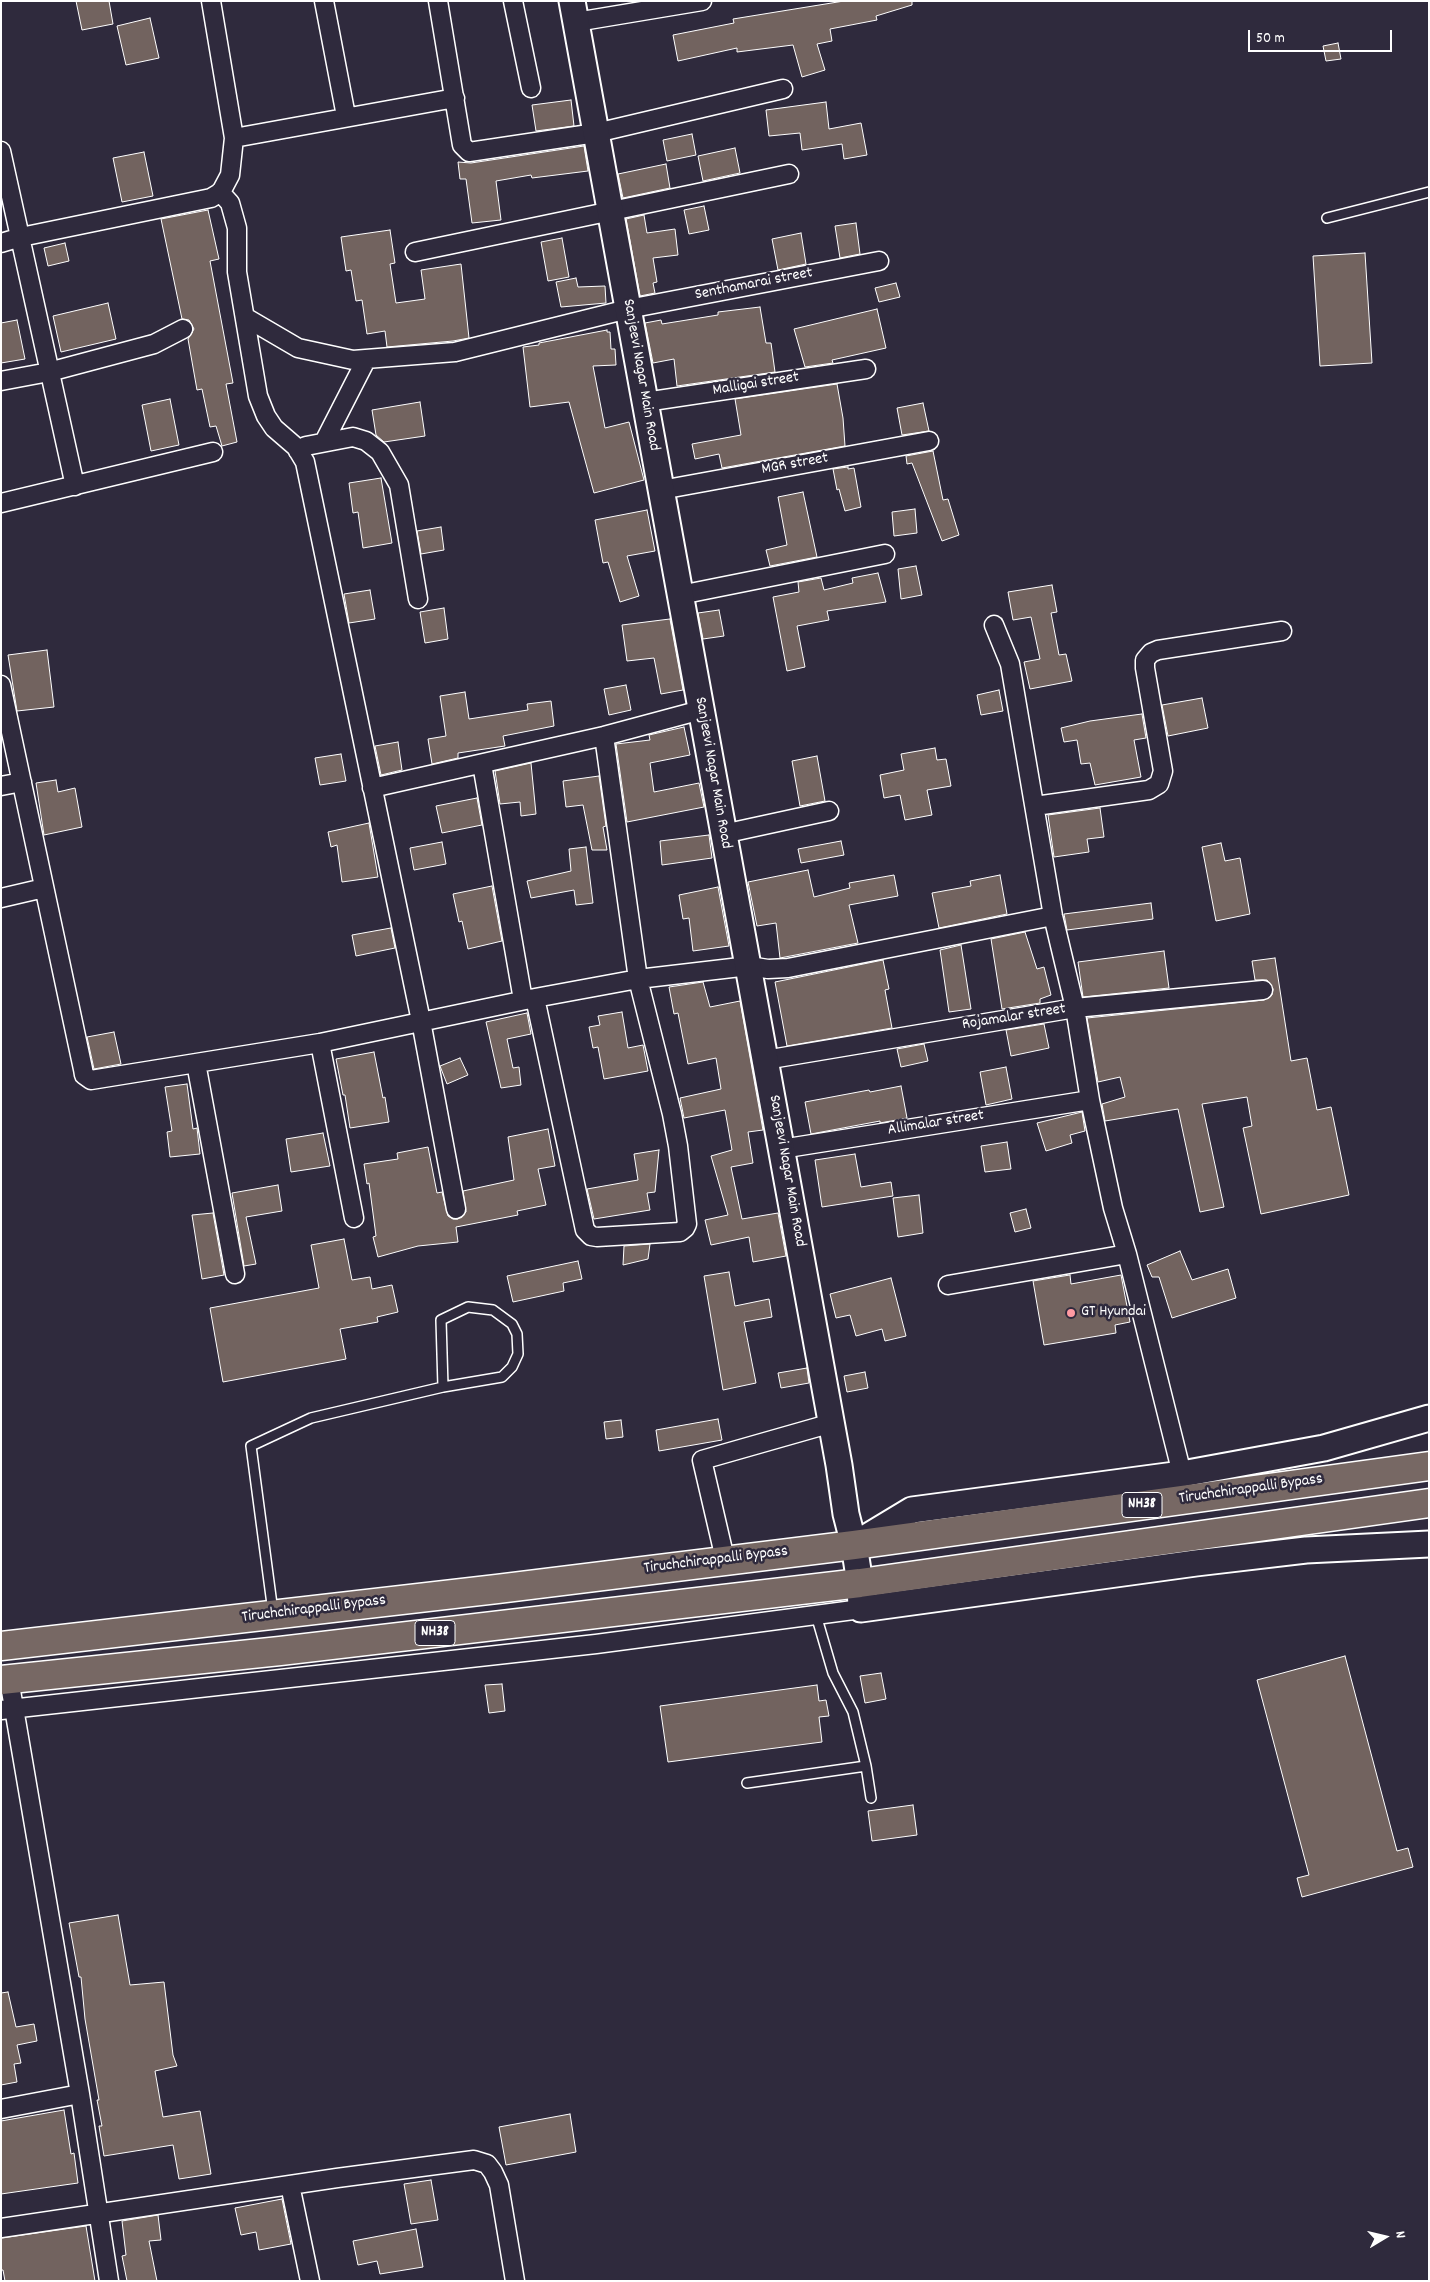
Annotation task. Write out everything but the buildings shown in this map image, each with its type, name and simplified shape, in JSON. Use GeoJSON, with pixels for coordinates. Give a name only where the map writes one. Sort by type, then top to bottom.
{"type":"FeatureCollection","features":[{"type":"Feature","properties":{"kind":"highway","name":"Tiruchchirappalli Bypass"},"geometry":{"type":"LineString","coordinates":[[1,1646],[497,1589],[725,1559],[854,1545],[1429,1466]]}},
{"type":"Feature","properties":{"kind":"highway","name":"NH38"},"geometry":{"type":"LineString","coordinates":[[5,1680],[280,1651],[861,1596],[1429,1504]]}},
{"type":"Feature","properties":{"kind":"street"},"geometry":{"type":"LineString","coordinates":[[1,243],[21,237],[211,198],[220,192],[230,176],[234,138],[210,1]]}},
{"type":"Feature","properties":{"kind":"street"},"geometry":{"type":"LineString","coordinates":[[324,1],[346,116]]}},
{"type":"Feature","properties":{"kind":"street"},"geometry":{"type":"LineString","coordinates":[[438,1],[462,145],[469,152],[596,133],[784,89]]}},
{"type":"Feature","properties":{"kind":"street"},"geometry":{"type":"LineString","coordinates":[[513,1],[531,88]]}},
{"type":"Feature","properties":{"kind":"street"},"geometry":{"type":"LineString","coordinates":[[574,12],[702,1]]}},
{"type":"Feature","properties":{"kind":"street","name":"Sanjeevi Nagar Main Road"},"geometry":{"type":"LineString","coordinates":[[574,12],[832,1423],[846,1514],[854,1545],[861,1596]]}},
{"type":"Feature","properties":{"kind":"street"},"geometry":{"type":"LineString","coordinates":[[234,138],[346,116],[455,98]]}},
{"type":"Feature","properties":{"kind":"street"},"geometry":{"type":"LineString","coordinates":[[1,151],[74,486]]}},
{"type":"Feature","properties":{"kind":"street"},"geometry":{"type":"LineString","coordinates":[[415,252],[788,174]]}},
{"type":"Feature","properties":{"kind":"street"},"geometry":{"type":"LineString","coordinates":[[220,192],[230,203],[238,228],[237,272],[258,396],[266,416],[284,438],[298,450],[305,462],[421,1021],[456,1209]]}},
{"type":"Feature","properties":{"kind":"street","name":"Senthamarai street"},"geometry":{"type":"LineString","coordinates":[[245,317],[298,348],[353,360],[366,360],[455,352],[628,309],[879,261]]}},
{"type":"Feature","properties":{"kind":"street"},"geometry":{"type":"LineString","coordinates":[[1,381],[49,372],[154,344],[183,328]]}},
{"type":"Feature","properties":{"kind":"street"},"geometry":{"type":"LineString","coordinates":[[324,442],[366,360]]}},
{"type":"Feature","properties":{"kind":"street","name":"Malligai street"},"geometry":{"type":"LineString","coordinates":[[645,402],[866,368]]}},
{"type":"Feature","properties":{"kind":"street"},"geometry":{"type":"LineString","coordinates":[[298,450],[306,446],[347,437],[366,442],[380,452],[394,473],[399,485],[418,599]]}},
{"type":"Feature","properties":{"kind":"street","name":"MGR street"},"geometry":{"type":"LineString","coordinates":[[661,490],[930,441]]}},
{"type":"Feature","properties":{"kind":"street"},"geometry":{"type":"LineString","coordinates":[[1,503],[213,452]]}},
{"type":"Feature","properties":{"kind":"street"},"geometry":{"type":"LineString","coordinates":[[680,595],[885,554]]}},
{"type":"Feature","properties":{"kind":"street"},"geometry":{"type":"LineString","coordinates":[[994,625],[1010,664],[1053,916],[1075,1008],[1090,1100],[1113,1208],[1127,1254],[1182,1474]]}},
{"type":"Feature","properties":{"kind":"street"},"geometry":{"type":"LineString","coordinates":[[1035,806],[1150,790],[1159,784],[1163,771],[1145,668],[1145,660],[1151,653],[1158,650],[1282,631]]}},
{"type":"Feature","properties":{"kind":"street"},"geometry":{"type":"LineString","coordinates":[[1,685],[83,1069],[88,1079],[95,1080],[320,1043],[529,999],[638,979],[749,966],[768,969],[788,968],[1053,916]]}},
{"type":"Feature","properties":{"kind":"street"},"geometry":{"type":"LineString","coordinates":[[372,788],[604,736],[701,710]]}},
{"type":"Feature","properties":{"kind":"street"},"geometry":{"type":"LineString","coordinates":[[482,764],[529,999],[585,1230],[591,1236],[597,1237],[680,1232],[687,1224],[678,1146],[672,1114],[638,979],[604,736]]}},
{"type":"Feature","properties":{"kind":"street"},"geometry":{"type":"LineString","coordinates":[[1,786],[22,782]]}},
{"type":"Feature","properties":{"kind":"street"},"geometry":{"type":"LineString","coordinates":[[723,834],[829,811]]}},
{"type":"Feature","properties":{"kind":"street"},"geometry":{"type":"LineString","coordinates":[[1,898],[44,888]]}},
{"type":"Feature","properties":{"kind":"street","name":"Rojamalar street"},"geometry":{"type":"LineString","coordinates":[[765,1060],[1075,1008],[1263,990]]}},
{"type":"Feature","properties":{"kind":"street"},"geometry":{"type":"LineString","coordinates":[[320,1043],[354,1218]]}},
{"type":"Feature","properties":{"kind":"street"},"geometry":{"type":"LineString","coordinates":[[196,1064],[235,1274]]}},
{"type":"Feature","properties":{"kind":"street","name":"Allimalar street"},"geometry":{"type":"LineString","coordinates":[[782,1149],[1090,1100]]}},
{"type":"Feature","properties":{"kind":"street"},"geometry":{"type":"LineString","coordinates":[[948,1285],[1127,1254]]}},
{"type":"Feature","properties":{"kind":"street"},"geometry":{"type":"LineString","coordinates":[[854,1545],[912,1510],[1182,1474],[1324,1448],[1429,1418]]}},
{"type":"Feature","properties":{"kind":"street"},"geometry":{"type":"LineString","coordinates":[[725,1559],[702,1460],[832,1423]]}},
{"type":"Feature","properties":{"kind":"street"},"geometry":{"type":"LineString","coordinates":[[8,1709],[596,1644],[816,1615],[861,1596],[1306,1550],[1429,1544]]}},
{"type":"Feature","properties":{"kind":"street"},"geometry":{"type":"LineString","coordinates":[[5,1680],[8,1709],[80,2094],[109,2281]]}},
{"type":"Feature","properties":{"kind":"street"},"geometry":{"type":"LineString","coordinates":[[1,2109],[80,2094]]}},
{"type":"Feature","properties":{"kind":"street"},"geometry":{"type":"LineString","coordinates":[[1,2228],[474,2160],[481,2161],[493,2172],[499,2186],[515,2281]]}},
{"type":"Feature","properties":{"kind":"street"},"geometry":{"type":"LineString","coordinates":[[290,2185],[310,2281]]}},
{"type":"Feature","properties":{"kind":"lane"},"geometry":{"type":"LineString","coordinates":[[1326,218],[1429,192]]}},
{"type":"Feature","properties":{"kind":"lane"},"geometry":{"type":"LineString","coordinates":[[273,1614],[251,1446],[311,1418],[444,1387],[502,1377],[512,1367],[518,1354],[517,1334],[512,1324],[493,1310],[468,1307],[441,1320],[444,1387]]}},
{"type":"Feature","properties":{"kind":"lane"},"geometry":{"type":"LineString","coordinates":[[816,1615],[833,1673],[853,1712],[866,1766],[871,1798]]}},
{"type":"Feature","properties":{"kind":"lane"},"geometry":{"type":"LineString","coordinates":[[747,1783],[866,1766]]}},
{"type":"Feature","properties":{"kind":"place","name":"GT Hyundai"},"geometry":{"type":"Point","coordinates":[1071,1313]}}]}
